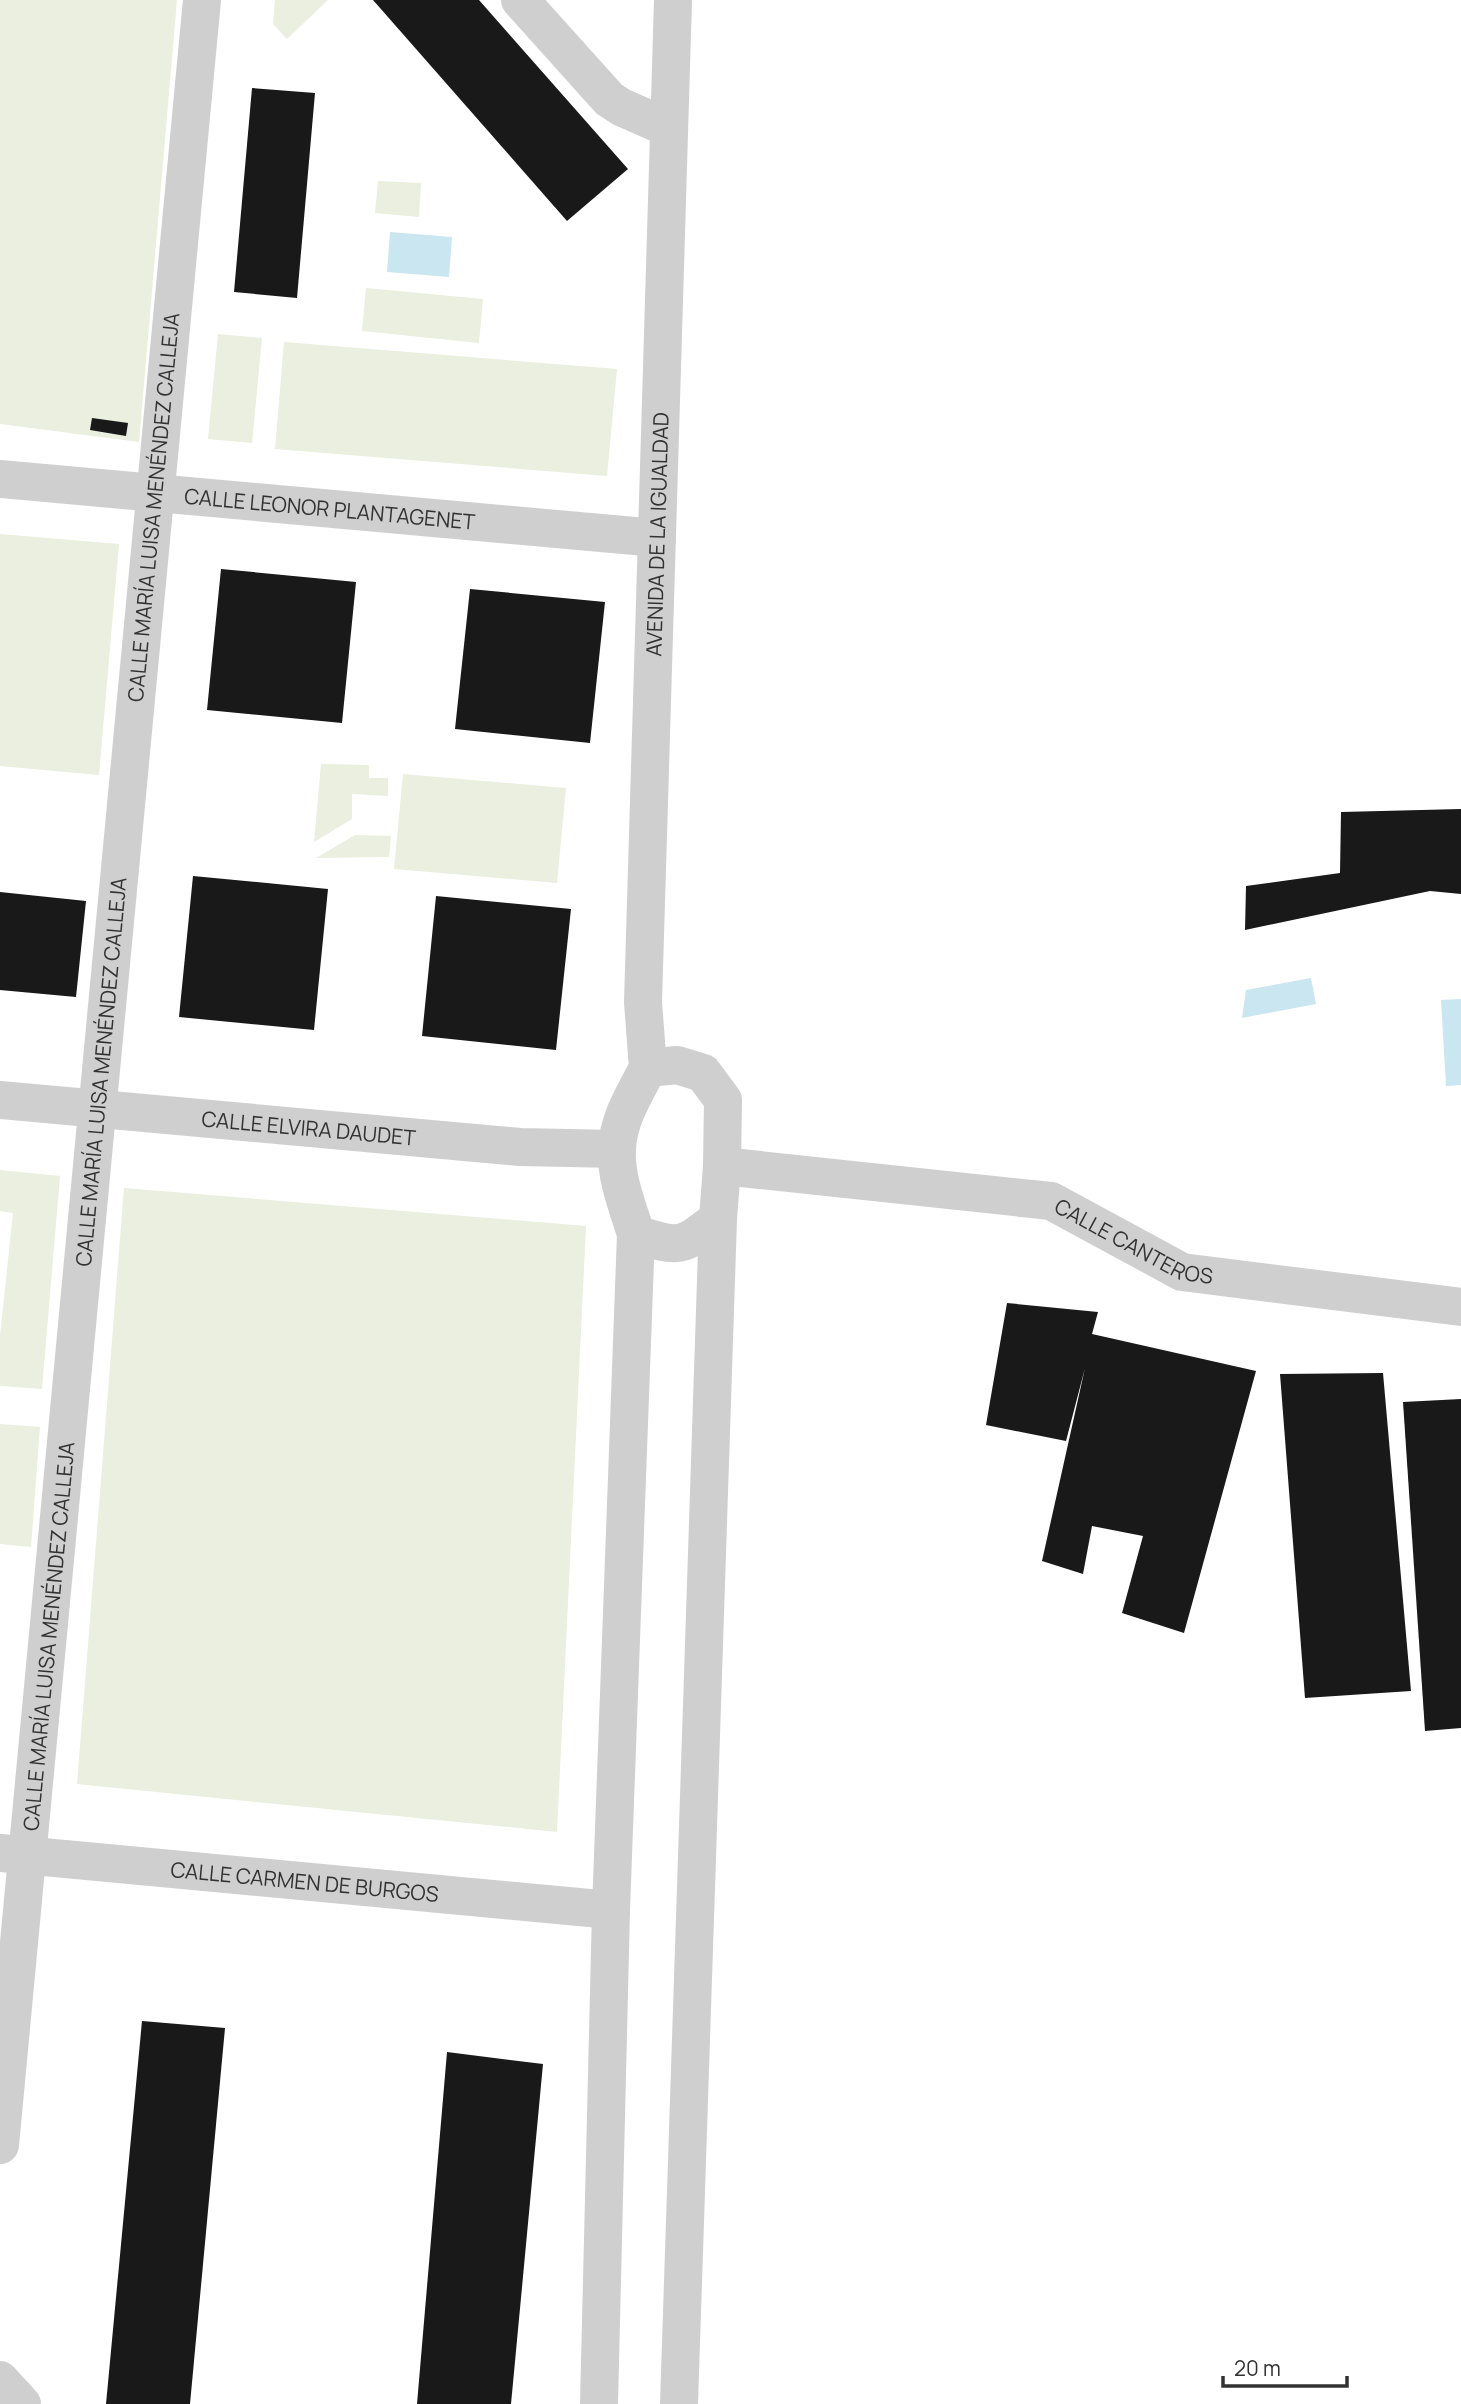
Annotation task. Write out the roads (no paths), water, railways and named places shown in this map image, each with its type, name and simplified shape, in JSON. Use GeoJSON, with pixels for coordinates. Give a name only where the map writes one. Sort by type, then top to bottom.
{"type":"FeatureCollection","features":[{"type":"Feature","properties":{"kind":"street","name":"CALLE MARÍA LUISA MENÉNDEZ CALLEJA"},"geometry":{"type":"LineString","coordinates":[[0,2145],[14,1854],[98,1109],[153,494],[202,0]]}},
{"type":"Feature","properties":{"kind":"street"},"geometry":{"type":"LineString","coordinates":[[520,0],[609,99],[669,128]]}},
{"type":"Feature","properties":{"kind":"street","name":"AVENIDA DE LA IGUALDAD"},"geometry":{"type":"LineString","coordinates":[[648,1068],[643,1002],[673,0]]}},
{"type":"Feature","properties":{"kind":"street","name":"CALLE LEONOR PLANTAGENET"},"geometry":{"type":"LineString","coordinates":[[0,479],[657,538]]}},
{"type":"Feature","properties":{"kind":"street"},"geometry":{"type":"LineString","coordinates":[[599,2404],[611,1910],[636,1234],[623,1194],[617,1149],[626,1110],[648,1068],[677,1065],[703,1073],[723,1100],[679,2404]]}},
{"type":"Feature","properties":{"kind":"street","name":"CALLE ELVIRA DAUDET"},"geometry":{"type":"LineString","coordinates":[[0,1100],[520,1147],[617,1149]]}},
{"type":"Feature","properties":{"kind":"street","name":"CALLE CANTEROS"},"geometry":{"type":"LineString","coordinates":[[722,1166],[1051,1201],[1182,1272],[1461,1307]]}},
{"type":"Feature","properties":{"kind":"street"},"geometry":{"type":"LineString","coordinates":[[636,1234],[664,1243],[689,1242],[718,1219]]}},
{"type":"Feature","properties":{"kind":"street","name":"CALLE CARMEN DE BURGOS"},"geometry":{"type":"LineString","coordinates":[[14,1854],[611,1910]]}},
{"type":"Feature","properties":{"kind":"street"},"geometry":{"type":"LineString","coordinates":[[0,2380],[22,2404]]}},
{"type":"Feature","properties":{"kind":"water"},"geometry":{"type":"Polygon","coordinates":[[[390,232],[452,237],[449,277],[387,272],[390,232]]]}},
{"type":"Feature","properties":{"kind":"water"},"geometry":{"type":"Polygon","coordinates":[[[1311,978],[1316,1004],[1242,1018],[1246,990],[1311,978]]]}},
{"type":"Feature","properties":{"kind":"water"},"geometry":{"type":"Polygon","coordinates":[[[1461,999],[1461,1085],[1446,1086],[1441,1000],[1461,999]]]}}]}
